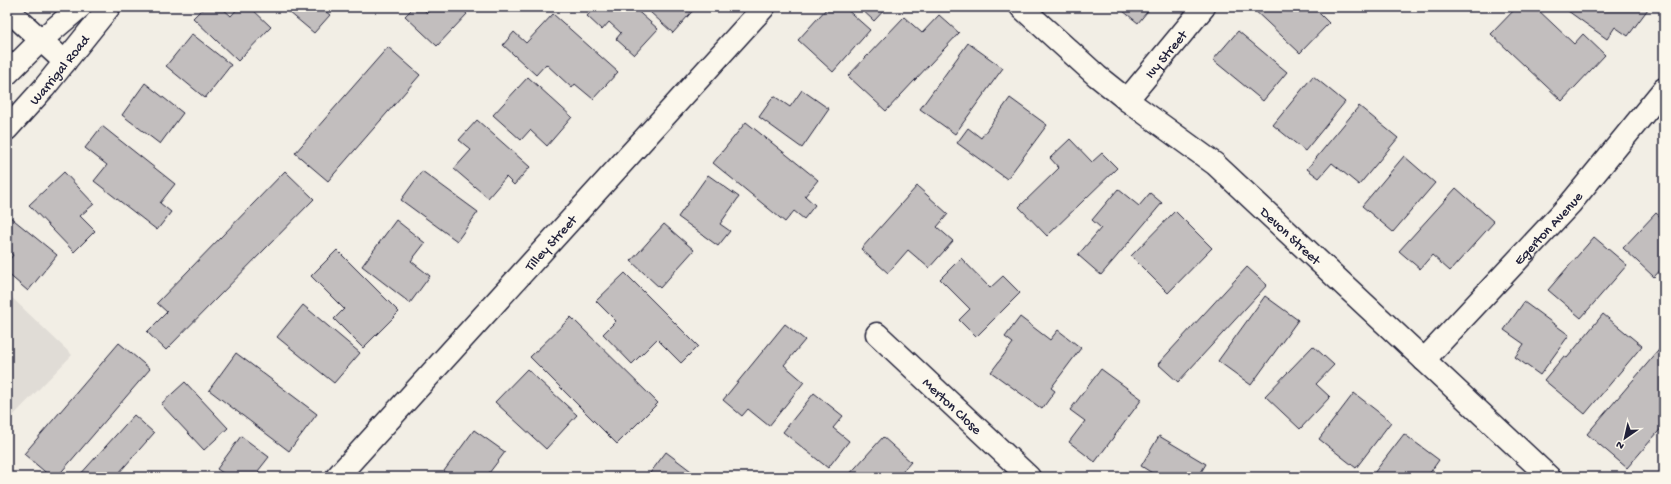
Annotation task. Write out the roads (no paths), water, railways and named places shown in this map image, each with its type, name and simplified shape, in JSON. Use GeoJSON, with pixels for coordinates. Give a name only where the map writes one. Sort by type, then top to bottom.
{"type":"FeatureCollection","features":[{"type":"Feature","properties":{"kind":"main road","name":"Warrigal Road"},"geometry":{"type":"LineString","coordinates":[[7,74],[41,40],[80,7]]}},
{"type":"Feature","properties":{"kind":"main road","name":"Warrigal Road"},"geometry":{"type":"LineString","coordinates":[[7,129],[65,62],[109,7]]}},
{"type":"Feature","properties":{"kind":"main road","name":"Tilley Street"},"geometry":{"type":"LineString","coordinates":[[337,477],[764,7]]}},
{"type":"Feature","properties":{"kind":"main road","name":"Devon Street"},"geometry":{"type":"LineString","coordinates":[[1021,7],[1091,71],[1127,100],[1215,164],[1549,477]]}},
{"type":"Feature","properties":{"kind":"main road","name":"Ivy Street"},"geometry":{"type":"LineString","coordinates":[[1127,100],[1204,7]]}},
{"type":"Feature","properties":{"kind":"main road"},"geometry":{"type":"LineString","coordinates":[[7,9],[65,62]]}},
{"type":"Feature","properties":{"kind":"main road","name":"Egerton Avenue"},"geometry":{"type":"LineString","coordinates":[[1424,360],[1570,204],[1664,89]]}},
{"type":"Feature","properties":{"kind":"main road","name":"Merton Close"},"geometry":{"type":"LineString","coordinates":[[877,334],[1029,477]]}}]}
